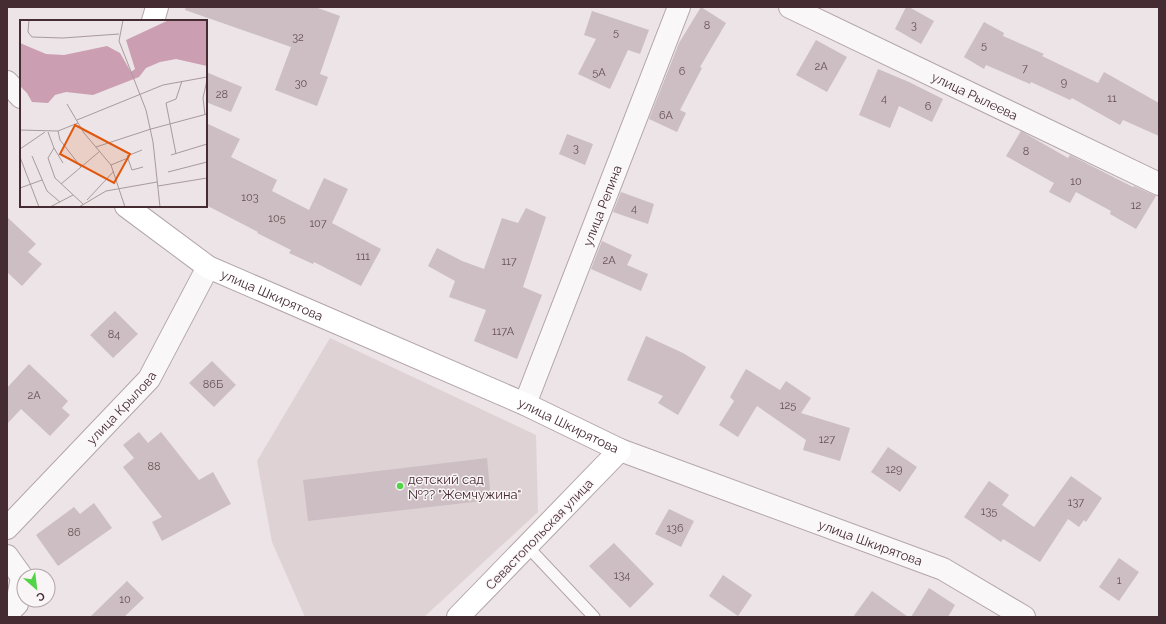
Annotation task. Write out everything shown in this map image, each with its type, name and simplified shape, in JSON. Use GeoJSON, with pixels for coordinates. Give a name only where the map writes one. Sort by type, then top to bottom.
{"type":"FeatureCollection","features":[{"type":"Feature","properties":{"kind":"street"},"geometry":{"type":"LineString","coordinates":[[153,20],[157,7]]}},
{"type":"Feature","properties":{"kind":"street","name":"улица Репина"},"geometry":{"type":"LineString","coordinates":[[525,404],[679,7]]}},
{"type":"Feature","properties":{"kind":"street","name":"улица Рылеева"},"geometry":{"type":"LineString","coordinates":[[790,7],[1159,184]]}},
{"type":"Feature","properties":{"kind":"street"},"geometry":{"type":"LineString","coordinates":[[7,82],[20,96]]}},
{"type":"Feature","properties":{"kind":"street","name":"улица Шкирятова"},"geometry":{"type":"LineString","coordinates":[[127,207],[208,267],[525,404],[620,450],[943,569],[1024,617]]}},
{"type":"Feature","properties":{"kind":"street","name":"улица Крылова"},"geometry":{"type":"LineString","coordinates":[[7,528],[149,379],[208,267]]}},
{"type":"Feature","properties":{"kind":"street","name":"Севастопольская улица"},"geometry":{"type":"LineString","coordinates":[[458,617],[620,450]]}},
{"type":"Feature","properties":{"kind":"street"},"geometry":{"type":"LineString","coordinates":[[7,556],[22,577],[17,604],[7,614]]}},
{"type":"Feature","properties":{"kind":"lane"},"geometry":{"type":"LineString","coordinates":[[527,546],[594,617]]}},
{"type":"Feature","properties":{"kind":"shaded area","name":"детский сад №?? \"Жемчужина\""},"geometry":{"type":"Polygon","coordinates":[[[330,338],[536,435],[538,512],[424,617],[305,617],[272,542],[257,461],[330,338]]]}},
{"type":"Feature","properties":{"kind":"building"},"geometry":{"type":"Polygon","coordinates":[[[186,7],[315,7],[340,16],[320,74],[328,77],[317,106],[275,90],[291,47],[185,10],[186,7]]]}},
{"type":"Feature","properties":{"kind":"building"},"geometry":{"type":"Polygon","coordinates":[[[701,7],[726,23],[700,67],[702,68],[680,110],[686,113],[677,132],[649,119],[679,43],[701,7]]]}},
{"type":"Feature","properties":{"kind":"building"},"geometry":{"type":"Polygon","coordinates":[[[906,7],[909,7],[934,21],[921,44],[895,29],[906,7]]]}},
{"type":"Feature","properties":{"kind":"building"},"geometry":{"type":"Polygon","coordinates":[[[592,11],[649,30],[640,54],[628,50],[610,89],[578,74],[596,39],[584,35],[592,11]]]}},
{"type":"Feature","properties":{"kind":"building"},"geometry":{"type":"Polygon","coordinates":[[[984,22],[1004,33],[1003,36],[1044,54],[1042,56],[1098,83],[1104,72],[1159,103],[1159,136],[1123,120],[1120,125],[1072,98],[1070,100],[1031,82],[1030,84],[986,65],[984,69],[964,57],[984,22]]]}},
{"type":"Feature","properties":{"kind":"building"},"geometry":{"type":"Polygon","coordinates":[[[816,40],[847,57],[827,92],[796,75],[816,40]]]}},
{"type":"Feature","properties":{"kind":"building"},"geometry":{"type":"Polygon","coordinates":[[[878,69],[943,99],[932,122],[899,106],[890,128],[859,115],[878,69]]]}},
{"type":"Feature","properties":{"kind":"building"},"geometry":{"type":"Polygon","coordinates":[[[207,72],[242,87],[231,112],[207,102],[207,72]]]}},
{"type":"Feature","properties":{"kind":"building"},"geometry":{"type":"Polygon","coordinates":[[[207,123],[240,139],[231,157],[277,180],[272,191],[309,210],[324,178],[348,189],[332,223],[381,249],[361,286],[314,262],[313,264],[289,253],[291,250],[257,233],[258,232],[207,206],[207,123]]]}},
{"type":"Feature","properties":{"kind":"building"},"geometry":{"type":"Polygon","coordinates":[[[1021,131],[1068,158],[1070,155],[1133,187],[1134,186],[1156,196],[1136,229],[1110,214],[1111,211],[1076,192],[1070,203],[1049,192],[1054,183],[1006,156],[1021,131]]]}},
{"type":"Feature","properties":{"kind":"building"},"geometry":{"type":"Polygon","coordinates":[[[567,134],[593,144],[585,165],[559,154],[567,134]]]}},
{"type":"Feature","properties":{"kind":"building"},"geometry":{"type":"Polygon","coordinates":[[[621,192],[654,204],[648,224],[613,212],[621,192]]]}},
{"type":"Feature","properties":{"kind":"building"},"geometry":{"type":"Polygon","coordinates":[[[526,208],[546,217],[523,287],[542,295],[517,359],[474,341],[486,310],[449,297],[455,281],[428,266],[437,248],[462,261],[484,269],[502,218],[518,223],[526,208]]]}},
{"type":"Feature","properties":{"kind":"building"},"geometry":{"type":"Polygon","coordinates":[[[7,217],[36,244],[28,252],[42,264],[22,286],[8,273],[7,274],[7,217]]]}},
{"type":"Feature","properties":{"kind":"building"},"geometry":{"type":"Polygon","coordinates":[[[602,241],[632,255],[627,265],[648,274],[641,291],[591,269],[602,241]]]}},
{"type":"Feature","properties":{"kind":"building"},"geometry":{"type":"Polygon","coordinates":[[[115,311],[138,334],[113,358],[90,335],[115,311]]]}},
{"type":"Feature","properties":{"kind":"building"},"geometry":{"type":"Polygon","coordinates":[[[646,336],[683,353],[706,367],[678,415],[658,403],[663,396],[627,380],[646,336]]]}},
{"type":"Feature","properties":{"kind":"building"},"geometry":{"type":"Polygon","coordinates":[[[212,361],[236,385],[214,407],[189,383],[212,361]]]}},
{"type":"Feature","properties":{"kind":"building"},"geometry":{"type":"Polygon","coordinates":[[[29,364],[68,401],[62,408],[70,415],[50,436],[21,409],[7,424],[7,388],[29,364]]]}},
{"type":"Feature","properties":{"kind":"building"},"geometry":{"type":"Polygon","coordinates":[[[746,369],[780,390],[786,381],[811,398],[801,413],[850,428],[840,461],[803,450],[806,440],[757,406],[738,437],[719,425],[734,401],[730,397],[746,369]]]}},
{"type":"Feature","properties":{"kind":"building"},"geometry":{"type":"Polygon","coordinates":[[[139,432],[148,443],[161,432],[199,480],[213,472],[231,504],[162,541],[152,522],[162,517],[123,467],[134,458],[123,445],[139,432]]]}},
{"type":"Feature","properties":{"kind":"building"},"geometry":{"type":"Polygon","coordinates":[[[888,447],[917,467],[900,492],[871,472],[888,447]]]}},
{"type":"Feature","properties":{"kind":"building"},"geometry":{"type":"Polygon","coordinates":[[[487,458],[491,500],[308,521],[303,480],[487,458]]]}},
{"type":"Feature","properties":{"kind":"building"},"geometry":{"type":"Polygon","coordinates":[[[1071,476],[1102,498],[1086,522],[1084,520],[1079,527],[1068,519],[1040,562],[1003,539],[1001,542],[964,517],[989,481],[1009,495],[1002,505],[1034,527],[1071,476]]]}},
{"type":"Feature","properties":{"kind":"building"},"geometry":{"type":"Polygon","coordinates":[[[94,503],[112,528],[58,566],[36,535],[74,507],[80,514],[94,503]]]}},
{"type":"Feature","properties":{"kind":"building"},"geometry":{"type":"Polygon","coordinates":[[[669,509],[694,521],[681,547],[655,534],[669,509]]]}},
{"type":"Feature","properties":{"kind":"building"},"geometry":{"type":"Polygon","coordinates":[[[614,543],[654,584],[630,608],[589,566],[614,543]]]}},
{"type":"Feature","properties":{"kind":"building"},"geometry":{"type":"Polygon","coordinates":[[[1119,558],[1139,572],[1119,601],[1099,587],[1119,558]]]}},
{"type":"Feature","properties":{"kind":"building"},"geometry":{"type":"Polygon","coordinates":[[[723,575],[752,595],[738,616],[709,596],[723,575]]]}},
{"type":"Feature","properties":{"kind":"building"},"geometry":{"type":"Polygon","coordinates":[[[127,581],[144,598],[124,617],[90,617],[127,581]]]}},
{"type":"Feature","properties":{"kind":"building"},"geometry":{"type":"Polygon","coordinates":[[[929,588],[955,605],[948,617],[911,617],[929,588]]]}},
{"type":"Feature","properties":{"kind":"building"},"geometry":{"type":"Polygon","coordinates":[[[872,591],[908,617],[853,617],[872,591]]]}},
{"type":"Feature","properties":{"kind":"place","name":"детский сад №?? \"Жемчужина\""},"geometry":{"type":"Point","coordinates":[400,486]}}]}
